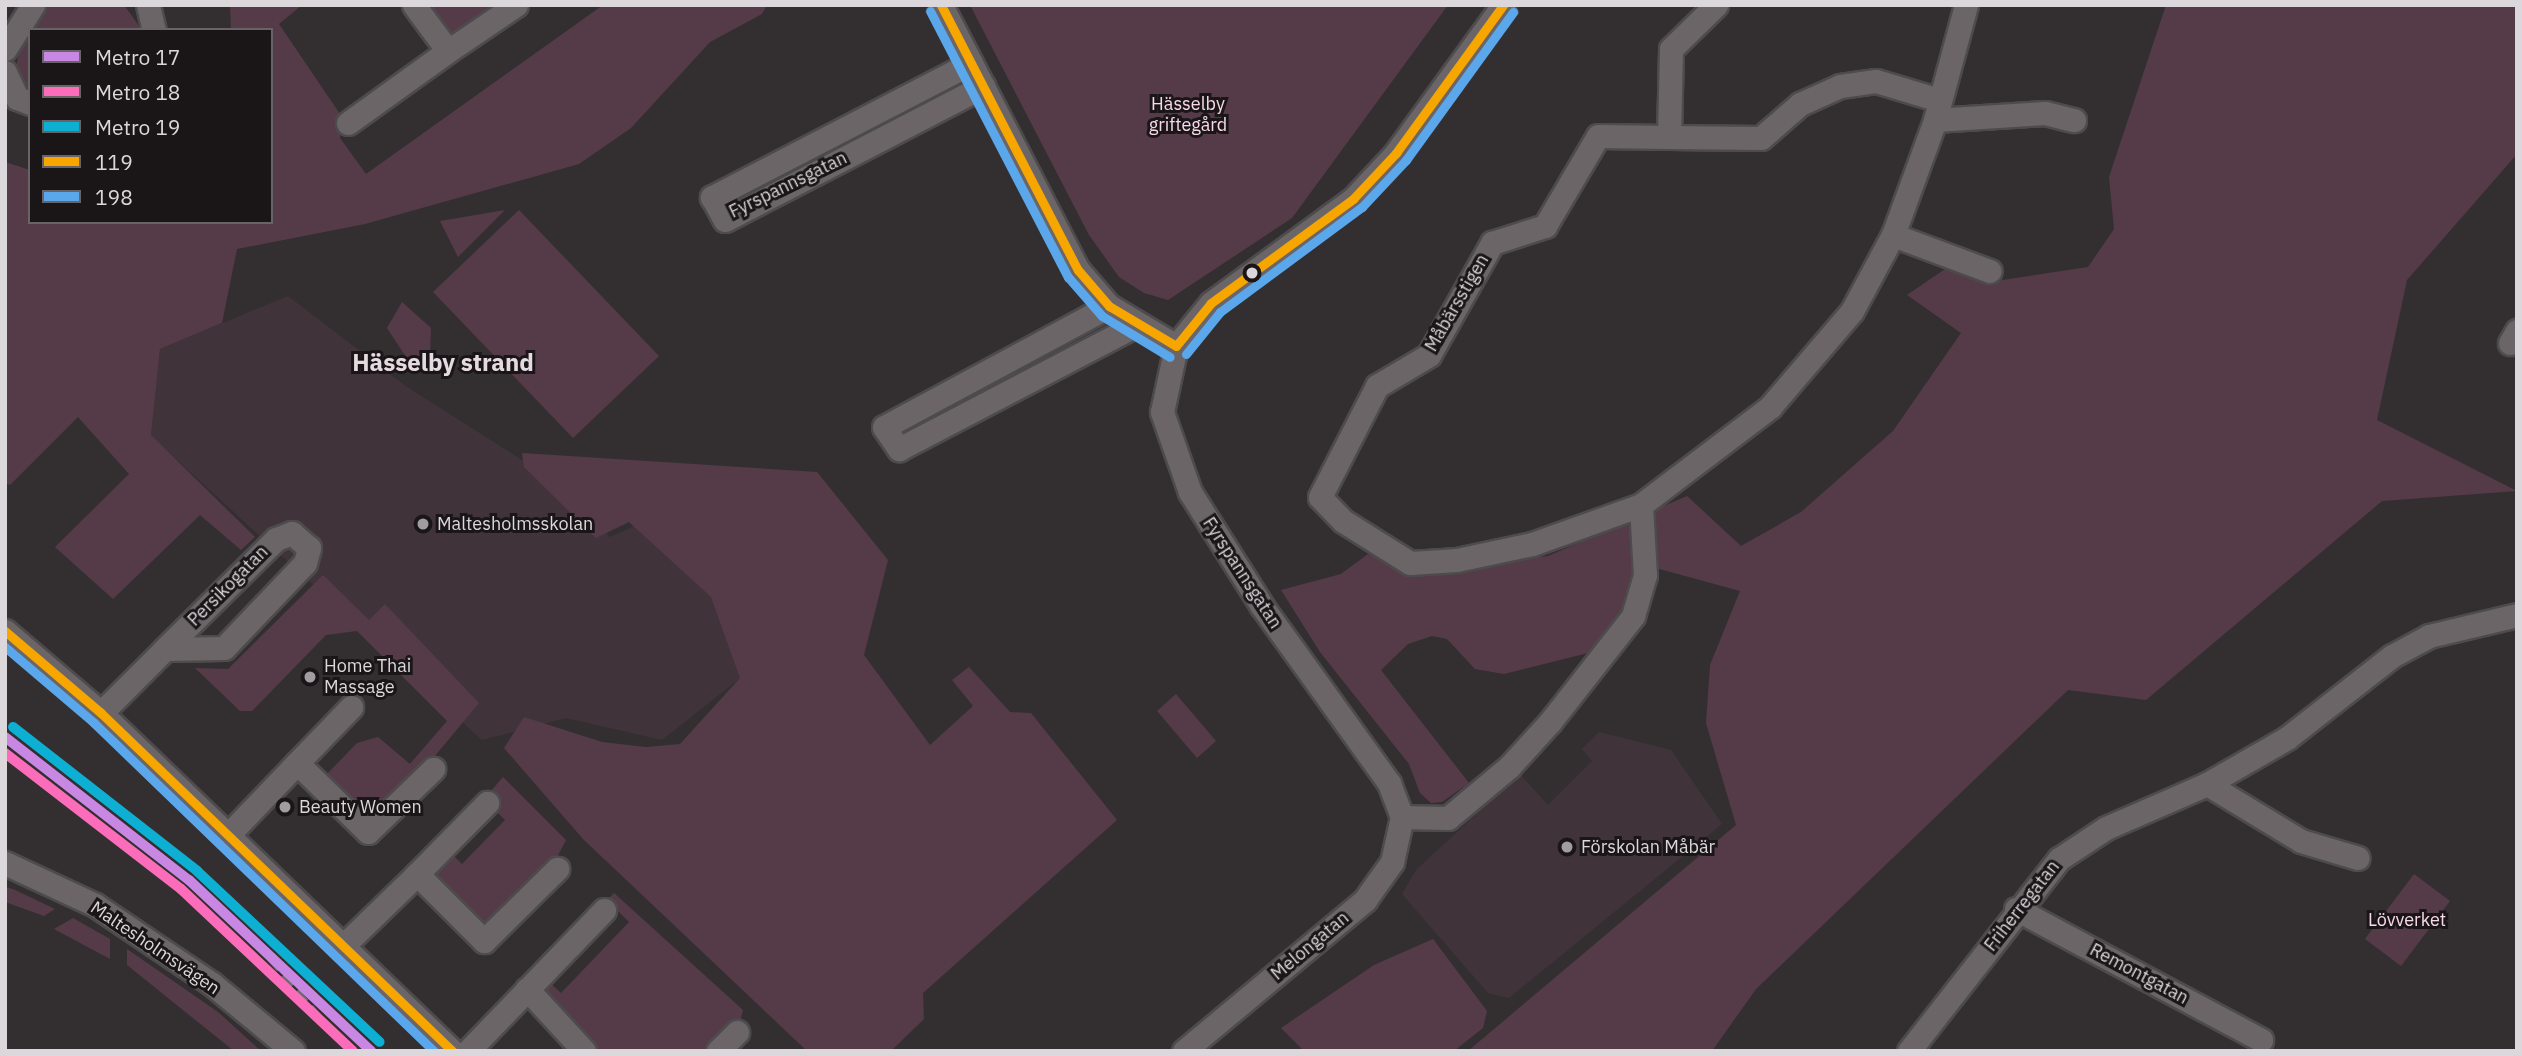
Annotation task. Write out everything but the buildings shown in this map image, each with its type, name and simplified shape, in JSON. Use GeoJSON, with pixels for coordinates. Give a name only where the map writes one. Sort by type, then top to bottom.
{"type":"FeatureCollection","features":[{"type":"Feature","properties":{"kind":"street"},"geometry":{"type":"LineString","coordinates":[[5,49],[33,5]]}},
{"type":"Feature","properties":{"kind":"street"},"geometry":{"type":"LineString","coordinates":[[148,5],[154,28]]}},
{"type":"Feature","properties":{"kind":"street"},"geometry":{"type":"LineString","coordinates":[[414,5],[448,51]]}},
{"type":"Feature","properties":{"kind":"street"},"geometry":{"type":"LineString","coordinates":[[348,123],[516,5]]}},
{"type":"Feature","properties":{"kind":"street"},"geometry":{"type":"LineString","coordinates":[[941,5],[1078,270],[1109,306],[1136,325],[1176,346],[1211,303],[1353,199],[1396,153],[1503,5]]}},
{"type":"Feature","properties":{"kind":"street"},"geometry":{"type":"LineString","coordinates":[[1669,137],[1671,49],[1716,5]]}},
{"type":"Feature","properties":{"kind":"street","name":"Måbärsstigen"},"geometry":{"type":"LineString","coordinates":[[1937,110],[1876,80],[1840,86],[1800,104],[1761,138],[1598,136],[1545,226],[1492,243],[1429,355],[1377,386],[1320,496],[1343,521],[1410,563],[1457,560],[1532,544],[1641,505],[1770,407],[1852,311],[1894,235],[1937,110],[1966,5]]}},
{"type":"Feature","properties":{"kind":"street","name":"Fyrspannsgatan"},"geometry":{"type":"LineString","coordinates":[[971,63],[712,197],[725,220],[983,86]]}},
{"type":"Feature","properties":{"kind":"street"},"geometry":{"type":"LineString","coordinates":[[5,72],[17,98],[28,102]]}},
{"type":"Feature","properties":{"kind":"street"},"geometry":{"type":"LineString","coordinates":[[1937,110],[2045,113],[2074,120]]}},
{"type":"Feature","properties":{"kind":"street"},"geometry":{"type":"LineString","coordinates":[[1894,235],[1990,271]]}},
{"type":"Feature","properties":{"kind":"street"},"geometry":{"type":"LineString","coordinates":[[1109,306],[884,427],[899,449],[1136,325]]}},
{"type":"Feature","properties":{"kind":"street","name":"Fyrspannsgatan"},"geometry":{"type":"LineString","coordinates":[[1176,346],[1162,412],[1191,492],[1262,606],[1389,783],[1402,817]]}},
{"type":"Feature","properties":{"kind":"street"},"geometry":{"type":"LineString","coordinates":[[1402,817],[1448,818],[1510,767],[1591,673],[1633,616],[1645,575],[1641,505]]}},
{"type":"Feature","properties":{"kind":"street","name":"Persikogatan"},"geometry":{"type":"LineString","coordinates":[[101,713],[165,649],[276,538],[292,533],[309,548],[305,564],[224,648],[165,649]]}},
{"type":"Feature","properties":{"kind":"street","name":"Friherregatan"},"geometry":{"type":"LineString","coordinates":[[1909,1051],[2016,909],[2059,859],[2080,844],[2207,784],[2287,738],[2392,656],[2429,636],[2517,615]]}},
{"type":"Feature","properties":{"kind":"street"},"geometry":{"type":"LineString","coordinates":[[5,631],[101,713],[452,1051]]}},
{"type":"Feature","properties":{"kind":"street"},"geometry":{"type":"LineString","coordinates":[[229,834],[351,706]]}},
{"type":"Feature","properties":{"kind":"street"},"geometry":{"type":"LineString","coordinates":[[298,764],[368,832],[433,769]]}},
{"type":"Feature","properties":{"kind":"street"},"geometry":{"type":"LineString","coordinates":[[2207,784],[2301,841],[2358,858]]}},
{"type":"Feature","properties":{"kind":"street"},"geometry":{"type":"LineString","coordinates":[[344,945],[487,803]]}},
{"type":"Feature","properties":{"kind":"street","name":"Melongatan"},"geometry":{"type":"LineString","coordinates":[[1184,1051],[1365,900],[1392,862],[1402,817]]}},
{"type":"Feature","properties":{"kind":"street","name":"Maltesholmsvägen"},"geometry":{"type":"LineString","coordinates":[[5,863],[95,905],[212,984],[293,1051]]}},
{"type":"Feature","properties":{"kind":"street"},"geometry":{"type":"LineString","coordinates":[[417,874],[484,941],[557,869]]}},
{"type":"Feature","properties":{"kind":"street","name":"Remontgatan"},"geometry":{"type":"LineString","coordinates":[[2016,909],[2261,1040]]}},
{"type":"Feature","properties":{"kind":"street"},"geometry":{"type":"LineString","coordinates":[[468,1051],[604,910]]}},
{"type":"Feature","properties":{"kind":"street"},"geometry":{"type":"LineString","coordinates":[[527,989],[583,1051]]}},
{"type":"Feature","properties":{"kind":"street"},"geometry":{"type":"LineString","coordinates":[[718,1051],[737,1032]]}},
{"type":"Feature","properties":{"kind":"shaded area","name":"Maltesholmsskolan"},"geometry":{"type":"Polygon","coordinates":[[[288,296],[407,387],[530,465],[610,537],[668,511],[806,626],[662,740],[566,718],[482,740],[151,436],[160,349],[288,296]]]}},
{"type":"Feature","properties":{"kind":"shaded area","name":"Förskolan Måbär"},"geometry":{"type":"Polygon","coordinates":[[[1599,732],[1671,750],[1722,824],[1509,998],[1488,993],[1402,894],[1416,870],[1520,774],[1548,805],[1592,761],[1582,749],[1599,732]]]}},
{"type":"Feature","properties":{"kind":"green space"},"geometry":{"type":"Polygon","coordinates":[[[48,5],[124,5],[141,28],[33,28],[48,5]]]}},
{"type":"Feature","properties":{"kind":"green space"},"geometry":{"type":"Polygon","coordinates":[[[230,5],[302,5],[279,24],[342,117],[340,138],[366,174],[603,5],[767,5],[762,14],[710,42],[631,128],[579,164],[365,224],[237,249],[222,323],[160,349],[151,435],[255,537],[241,550],[200,515],[113,599],[55,547],[129,474],[78,417],[10,485],[5,483],[5,162],[28,169],[28,224],[273,224],[273,28],[231,28],[230,5]]]}},
{"type":"Feature","properties":{"kind":"green space"},"geometry":{"type":"Polygon","coordinates":[[[421,5],[507,5],[452,39],[421,5]]]}},
{"type":"Feature","properties":{"kind":"green space","name":"Hässelby griftegård"},"geometry":{"type":"Polygon","coordinates":[[[970,5],[1448,5],[1292,218],[1168,300],[1144,293],[1119,277],[1089,235],[970,5]]]}},
{"type":"Feature","properties":{"kind":"green space"},"geometry":{"type":"Polygon","coordinates":[[[2166,5],[2517,5],[2517,154],[2407,280],[2377,420],[2517,491],[2382,501],[2146,700],[2068,690],[1756,989],[1712,1051],[1468,1051],[1736,825],[1706,723],[1710,665],[1740,591],[1656,568],[1592,652],[1504,674],[1475,669],[1447,639],[1432,636],[1408,644],[1381,670],[1469,783],[1442,802],[1431,803],[1420,793],[1409,764],[1320,652],[1281,590],[1341,574],[1368,554],[1408,572],[1548,556],[1687,496],[1741,546],[1801,512],[1893,431],[1961,333],[1907,295],[1948,267],[1996,281],[2088,267],[2114,229],[2109,177],[2166,5]]]}},
{"type":"Feature","properties":{"kind":"green space"},"geometry":{"type":"Polygon","coordinates":[[[28,36],[28,93],[21,91],[15,75],[19,50],[28,36]]]}},
{"type":"Feature","properties":{"kind":"green space"},"geometry":{"type":"Polygon","coordinates":[[[505,210],[458,257],[440,221],[505,210]]]}},
{"type":"Feature","properties":{"kind":"green space"},"geometry":{"type":"Polygon","coordinates":[[[519,210],[659,356],[573,438],[433,292],[519,210]]]}},
{"type":"Feature","properties":{"kind":"green space"},"geometry":{"type":"Polygon","coordinates":[[[402,302],[431,328],[430,357],[406,357],[387,328],[402,302]]]}},
{"type":"Feature","properties":{"kind":"green space"},"geometry":{"type":"Polygon","coordinates":[[[522,453],[817,472],[888,560],[864,655],[930,745],[973,706],[952,680],[969,667],[1010,712],[1031,713],[1117,820],[923,993],[924,1019],[891,1051],[807,1051],[583,839],[504,748],[524,717],[602,742],[646,747],[680,744],[740,678],[711,597],[629,522],[596,538],[524,467],[522,453]]]}},
{"type":"Feature","properties":{"kind":"green space"},"geometry":{"type":"Polygon","coordinates":[[[323,575],[369,620],[385,604],[479,703],[434,757],[383,809],[372,815],[356,813],[326,775],[357,743],[378,737],[410,764],[447,721],[357,631],[326,635],[252,711],[240,711],[195,668],[228,669],[323,575]]]}},
{"type":"Feature","properties":{"kind":"green space"},"geometry":{"type":"Polygon","coordinates":[[[1176,694],[1216,741],[1197,758],[1157,711],[1176,694]]]}},
{"type":"Feature","properties":{"kind":"green space"},"geometry":{"type":"Polygon","coordinates":[[[503,777],[566,840],[552,867],[494,923],[485,923],[472,919],[431,878],[432,866],[448,850],[462,864],[505,820],[484,799],[503,777]]]}},
{"type":"Feature","properties":{"kind":"green space","name":"Lövverket"},"geometry":{"type":"Polygon","coordinates":[[[2414,874],[2450,901],[2401,966],[2365,939],[2414,874]]]}},
{"type":"Feature","properties":{"kind":"green space"},"geometry":{"type":"Polygon","coordinates":[[[5,887],[55,909],[44,916],[5,902],[5,887]]]}},
{"type":"Feature","properties":{"kind":"green space"},"geometry":{"type":"Polygon","coordinates":[[[614,893],[743,1010],[740,1023],[712,1051],[592,1051],[538,993],[549,982],[561,993],[629,922],[607,900],[614,893]]]}},
{"type":"Feature","properties":{"kind":"green space"},"geometry":{"type":"Polygon","coordinates":[[[73,918],[110,939],[110,959],[54,929],[73,918]]]}},
{"type":"Feature","properties":{"kind":"green space"},"geometry":{"type":"Polygon","coordinates":[[[1433,939],[1487,1011],[1483,1028],[1454,1051],[1304,1051],[1281,1028],[1374,965],[1433,939]]]}},
{"type":"Feature","properties":{"kind":"green space"},"geometry":{"type":"Polygon","coordinates":[[[127,949],[218,1012],[261,1051],[234,1051],[127,965],[127,949]]]}},
{"type":"Feature","properties":{"kind":"railway"},"geometry":{"type":"LineString","coordinates":[[242,927],[350,1051]]}},
{"type":"Feature","properties":{"kind":"metro line","name":"19"},"geometry":{"type":"LineString","coordinates":[[13,727],[197,871],[380,1042]]}},
{"type":"Feature","properties":{"kind":"metro line","name":"17"},"geometry":{"type":"LineString","coordinates":[[5,737],[189,880],[371,1051]]}},
{"type":"Feature","properties":{"kind":"metro line","name":"18"},"geometry":{"type":"LineString","coordinates":[[5,753],[181,889],[353,1051]]}},
{"type":"Feature","properties":{"kind":"transit line","name":"119"},"geometry":{"type":"LineString","coordinates":[[941,5],[1078,270],[1109,306],[1176,346]]}},
{"type":"Feature","properties":{"kind":"transit line","name":"119"},"geometry":{"type":"LineString","coordinates":[[1176,346],[1211,303],[1353,199],[1396,153],[1503,5]]}},
{"type":"Feature","properties":{"kind":"transit line","name":"198"},"geometry":{"type":"LineString","coordinates":[[930,11],[1068,277],[1102,316],[1170,357]]}},
{"type":"Feature","properties":{"kind":"transit line","name":"198"},"geometry":{"type":"LineString","coordinates":[[1186,354],[1220,312],[1362,207],[1406,160],[1513,12]]}},
{"type":"Feature","properties":{"kind":"transit line","name":"119"},"geometry":{"type":"LineString","coordinates":[[5,631],[101,713],[452,1051]]}},
{"type":"Feature","properties":{"kind":"transit line","name":"198"},"geometry":{"type":"LineString","coordinates":[[5,647],[93,722],[434,1051]]}},
{"type":"Feature","properties":{"kind":"place","name":"Maltesholmsskolan"},"geometry":{"type":"Point","coordinates":[423,524]}},
{"type":"Feature","properties":{"kind":"place","name":"Home Thai Massage"},"geometry":{"type":"Point","coordinates":[310,677]}},
{"type":"Feature","properties":{"kind":"place","name":"Beauty Women"},"geometry":{"type":"Point","coordinates":[285,807]}},
{"type":"Feature","properties":{"kind":"place","name":"Förskolan Måbär"},"geometry":{"type":"Point","coordinates":[1567,847]}},
{"type":"Feature","properties":{"kind":"district","name":"Hässelby strand"},"geometry":{"type":"Point","coordinates":[443,363]}}]}
